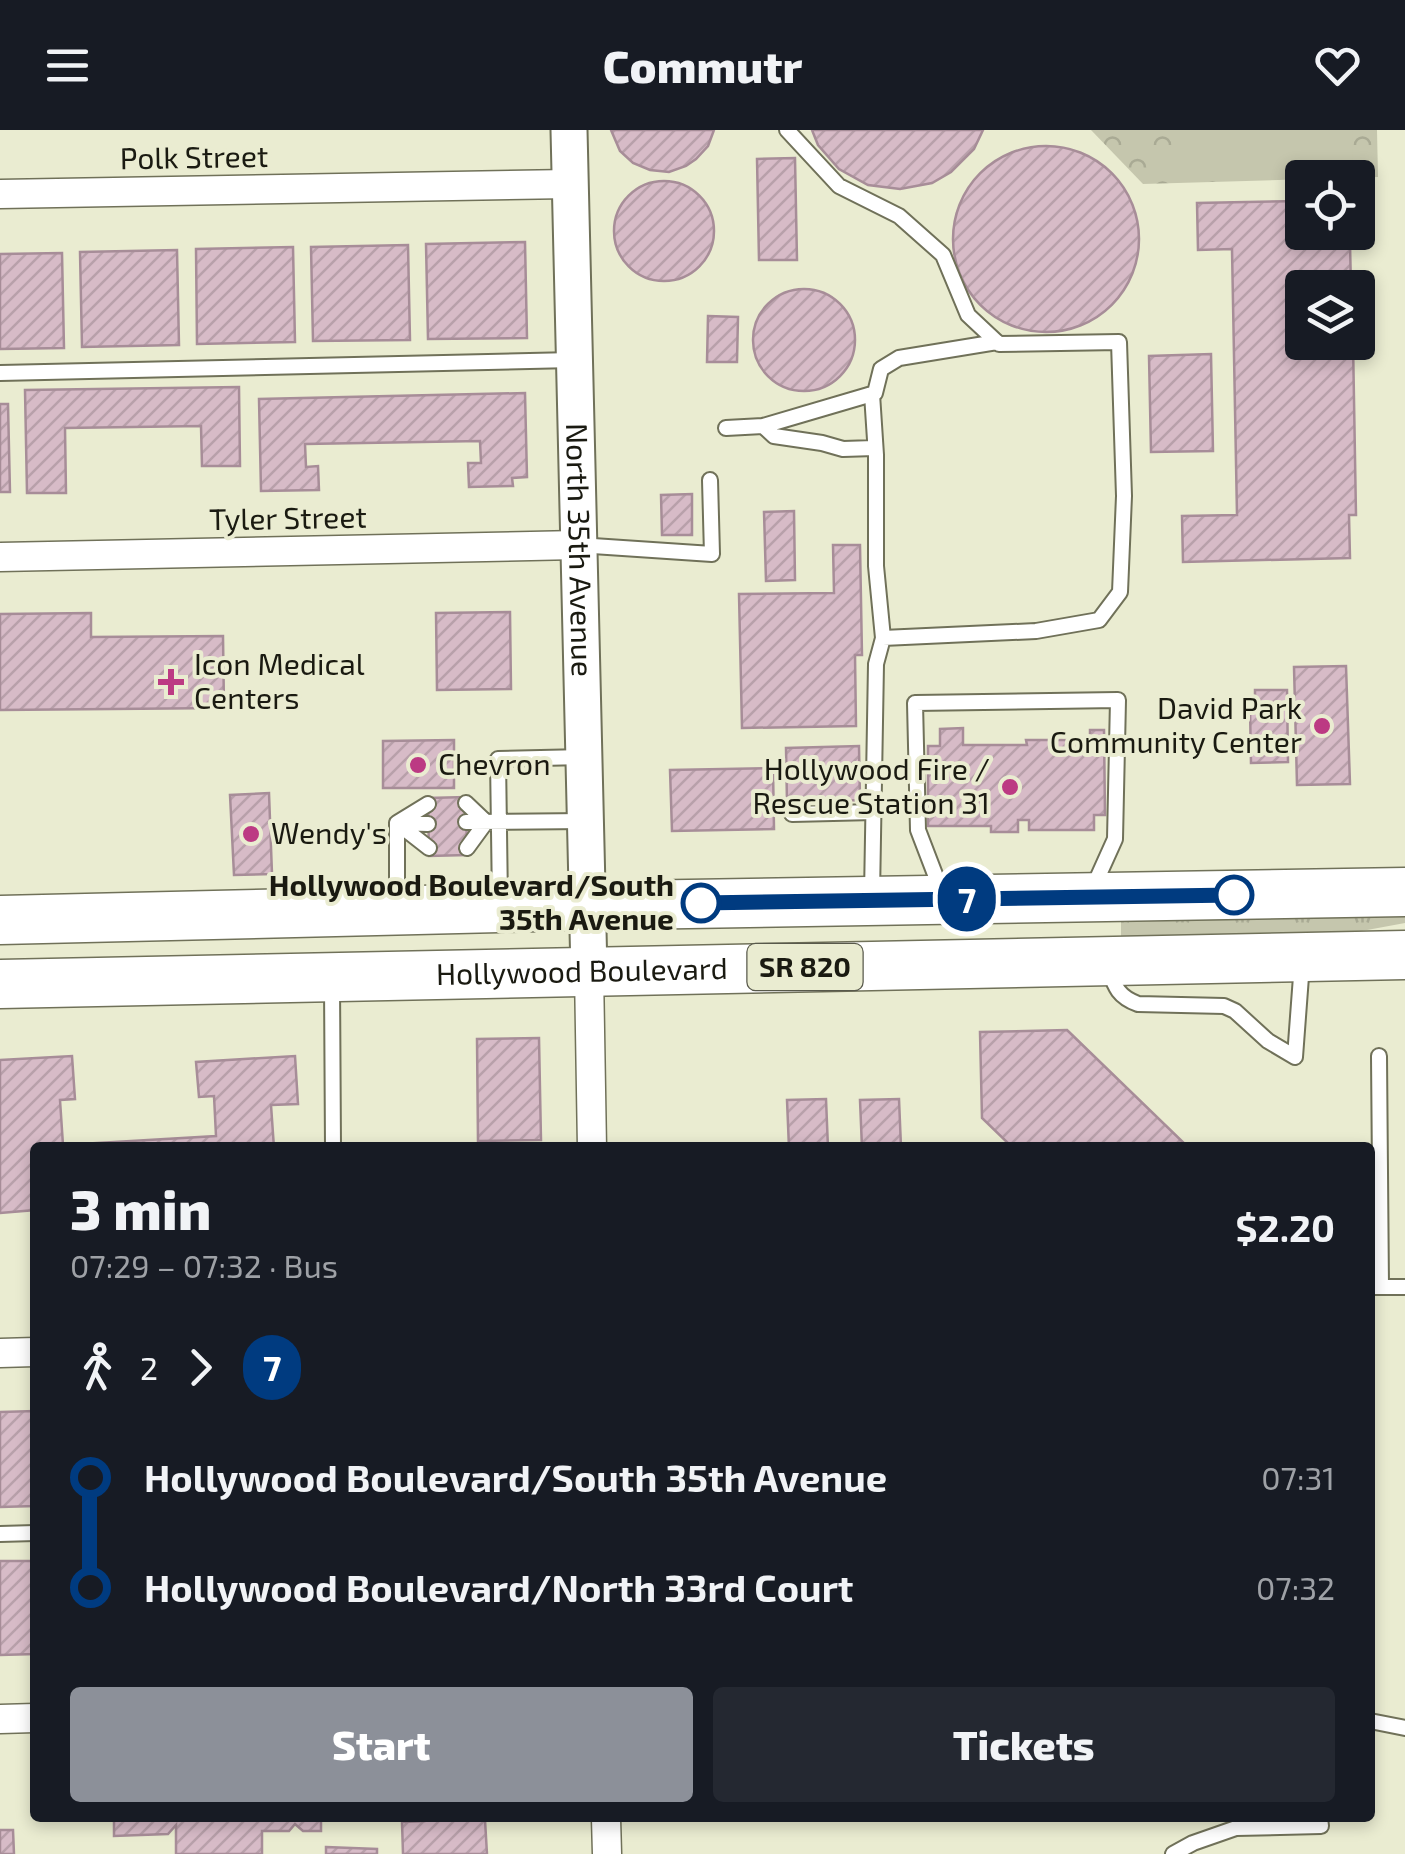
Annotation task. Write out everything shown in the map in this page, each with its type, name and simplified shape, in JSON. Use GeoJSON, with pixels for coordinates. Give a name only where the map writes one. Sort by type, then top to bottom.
{"type":"FeatureCollection","features":[{"type":"Feature","properties":{"kind":"highway","name":"SR 820"},"geometry":{"type":"LineString","coordinates":[[0,920],[1405,892]]}},
{"type":"Feature","properties":{"kind":"highway","name":"Hollywood Boulevard"},"geometry":{"type":"LineString","coordinates":[[0,984],[1405,955]]}},
{"type":"Feature","properties":{"kind":"street","name":"North 35th Avenue"},"geometry":{"type":"LineString","coordinates":[[569,130],[589,972]]}},
{"type":"Feature","properties":{"kind":"street","name":"Polk Street"},"geometry":{"type":"LineString","coordinates":[[0,194],[568,184]]}},
{"type":"Feature","properties":{"kind":"street","name":"Tyler Street"},"geometry":{"type":"LineString","coordinates":[[0,558],[577,545]]}},
{"type":"Feature","properties":{"kind":"street"},"geometry":{"type":"LineString","coordinates":[[589,972],[592,1142]]}},
{"type":"Feature","properties":{"kind":"street"},"geometry":{"type":"LineString","coordinates":[[0,1353],[30,1352]]}},
{"type":"Feature","properties":{"kind":"street"},"geometry":{"type":"LineString","coordinates":[[0,1719],[30,1718]]}},
{"type":"Feature","properties":{"kind":"street"},"geometry":{"type":"LineString","coordinates":[[606,1822],[606,1854]]}},
{"type":"Feature","properties":{"kind":"lane"},"geometry":{"type":"LineString","coordinates":[[787,130],[839,186],[899,216],[944,256],[968,315],[1000,344],[1120,342],[1124,496],[1120,592],[1100,620],[1036,631],[883,638]]}},
{"type":"Feature","properties":{"kind":"lane"},"geometry":{"type":"LineString","coordinates":[[726,428],[763,426],[875,393],[881,370],[900,358],[997,342]]}},
{"type":"Feature","properties":{"kind":"lane"},"geometry":{"type":"LineString","coordinates":[[0,374],[574,360]]}},
{"type":"Feature","properties":{"kind":"lane"},"geometry":{"type":"LineString","coordinates":[[872,394],[876,566],[883,638],[876,664],[872,901]]}},
{"type":"Feature","properties":{"kind":"lane"},"geometry":{"type":"LineString","coordinates":[[763,426],[774,436],[844,449],[874,448]]}},
{"type":"Feature","properties":{"kind":"lane"},"geometry":{"type":"LineString","coordinates":[[577,545],[712,554],[710,480]]}},
{"type":"Feature","properties":{"kind":"lane"},"geometry":{"type":"LineString","coordinates":[[945,900],[918,830],[915,704],[1118,700],[1115,839],[1089,897]]}},
{"type":"Feature","properties":{"kind":"lane"},"geometry":{"type":"LineString","coordinates":[[500,908],[493,822],[498,759],[584,756]]}},
{"type":"Feature","properties":{"kind":"lane"},"geometry":{"type":"LineString","coordinates":[[466,803],[493,822]]}},
{"type":"Feature","properties":{"kind":"lane"},"geometry":{"type":"LineString","coordinates":[[397,823],[428,804]]}},
{"type":"Feature","properties":{"kind":"lane"},"geometry":{"type":"LineString","coordinates":[[792,814],[874,812]]}},
{"type":"Feature","properties":{"kind":"lane"},"geometry":{"type":"LineString","coordinates":[[466,822],[586,821]]}},
{"type":"Feature","properties":{"kind":"lane"},"geometry":{"type":"LineString","coordinates":[[467,848],[493,822]]}},
{"type":"Feature","properties":{"kind":"lane"},"geometry":{"type":"LineString","coordinates":[[397,823],[428,824]]}},
{"type":"Feature","properties":{"kind":"lane"},"geometry":{"type":"LineString","coordinates":[[397,823],[429,848]]}},
{"type":"Feature","properties":{"kind":"lane"},"geometry":{"type":"LineString","coordinates":[[397,823],[398,910]]}},
{"type":"Feature","properties":{"kind":"lane"},"geometry":{"type":"LineString","coordinates":[[1106,961],[1114,984],[1126,1000],[1138,1004],[1224,1006],[1295,1058],[1302,957]]}},
{"type":"Feature","properties":{"kind":"lane"},"geometry":{"type":"LineString","coordinates":[[332,978],[333,1142]]}},
{"type":"Feature","properties":{"kind":"lane"},"geometry":{"type":"LineString","coordinates":[[1379,1056],[1376,1287],[1405,1287]]}},
{"type":"Feature","properties":{"kind":"lane"},"geometry":{"type":"LineString","coordinates":[[0,1534],[30,1533]]}},
{"type":"Feature","properties":{"kind":"lane"},"geometry":{"type":"LineString","coordinates":[[1375,1722],[1405,1728]]}},
{"type":"Feature","properties":{"kind":"lane"},"geometry":{"type":"LineString","coordinates":[[1172,1854],[1236,1828],[1320,1826],[1320,1822]]}},
{"type":"Feature","properties":{"kind":"green space"},"geometry":{"type":"Polygon","coordinates":[[[1091,130],[1377,130],[1378,177],[1375,160],[1285,160],[1285,180],[1143,184],[1091,130]]]}},
{"type":"Feature","properties":{"kind":"green space"},"geometry":{"type":"Polygon","coordinates":[[[1177,130],[1352,130],[1353,160],[1285,160],[1285,179],[1177,182],[1177,130]]]}},
{"type":"Feature","properties":{"kind":"green space"},"geometry":{"type":"Polygon","coordinates":[[[1405,915],[1405,923],[1313,940],[1121,936],[1121,921],[1405,915]]]}},
{"type":"Feature","properties":{"kind":"building"},"geometry":{"type":"Polygon","coordinates":[[[611,130],[714,130],[708,146],[696,159],[669,172],[633,163],[620,151],[611,130]]]}},
{"type":"Feature","properties":{"kind":"building"},"geometry":{"type":"Polygon","coordinates":[[[812,130],[983,130],[974,149],[951,172],[932,183],[900,189],[868,185],[839,169],[818,145],[812,130]]]}},
{"type":"Feature","properties":{"kind":"building"},"geometry":{"type":"Polygon","coordinates":[[[1046,146],[1082,153],[1112,173],[1132,203],[1139,239],[1132,275],[1112,305],[1082,325],[1046,332],[1010,325],[980,305],[960,275],[953,239],[960,203],[980,173],[1010,153],[1046,146]]]}},
{"type":"Feature","properties":{"kind":"building"},"geometry":{"type":"Polygon","coordinates":[[[795,158],[797,260],[759,260],[757,159],[795,158]]]}},
{"type":"Feature","properties":{"kind":"building"},"geometry":{"type":"Polygon","coordinates":[[[664,181],[683,185],[700,195],[710,212],[714,231],[710,250],[700,267],[683,277],[664,281],[645,277],[628,267],[618,250],[614,231],[618,212],[628,195],[645,185],[664,181]]]}},
{"type":"Feature","properties":{"kind":"building"},"geometry":{"type":"Polygon","coordinates":[[[1285,201],[1285,250],[1350,250],[1351,270],[1285,270],[1285,360],[1353,360],[1356,515],[1349,515],[1350,558],[1183,562],[1182,516],[1237,515],[1232,249],[1198,250],[1197,203],[1285,201]]]}},
{"type":"Feature","properties":{"kind":"building"},"geometry":{"type":"Polygon","coordinates":[[[525,242],[527,338],[428,339],[426,244],[525,242]]]}},
{"type":"Feature","properties":{"kind":"building"},"geometry":{"type":"Polygon","coordinates":[[[408,245],[410,340],[313,341],[311,247],[408,245]]]}},
{"type":"Feature","properties":{"kind":"building"},"geometry":{"type":"Polygon","coordinates":[[[293,247],[295,342],[197,344],[196,249],[293,247]]]}},
{"type":"Feature","properties":{"kind":"building"},"geometry":{"type":"Polygon","coordinates":[[[177,250],[179,345],[82,347],[80,252],[177,250]]]}},
{"type":"Feature","properties":{"kind":"building"},"geometry":{"type":"Polygon","coordinates":[[[62,253],[64,348],[0,349],[0,254],[62,253]]]}},
{"type":"Feature","properties":{"kind":"building"},"geometry":{"type":"Polygon","coordinates":[[[804,289],[823,293],[840,304],[851,321],[855,340],[851,359],[840,376],[823,387],[804,391],[785,387],[768,376],[757,359],[753,340],[757,321],[768,304],[785,293],[804,289]]]}},
{"type":"Feature","properties":{"kind":"building"},"geometry":{"type":"Polygon","coordinates":[[[708,316],[738,317],[737,362],[707,362],[708,316]]]}},
{"type":"Feature","properties":{"kind":"building"},"geometry":{"type":"Polygon","coordinates":[[[1211,354],[1213,451],[1151,452],[1149,356],[1211,354]]]}},
{"type":"Feature","properties":{"kind":"building"},"geometry":{"type":"Polygon","coordinates":[[[239,387],[240,466],[202,466],[201,426],[65,428],[66,493],[27,493],[25,390],[239,387]]]}},
{"type":"Feature","properties":{"kind":"building"},"geometry":{"type":"Polygon","coordinates":[[[525,393],[527,477],[512,478],[513,486],[469,487],[468,463],[481,463],[480,441],[305,444],[306,467],[318,466],[319,490],[261,491],[259,399],[525,393]]]}},
{"type":"Feature","properties":{"kind":"building"},"geometry":{"type":"Polygon","coordinates":[[[0,404],[8,404],[10,492],[0,492],[0,404]]]}},
{"type":"Feature","properties":{"kind":"building"},"geometry":{"type":"Polygon","coordinates":[[[692,494],[692,535],[662,535],[661,495],[692,494]]]}},
{"type":"Feature","properties":{"kind":"building"},"geometry":{"type":"Polygon","coordinates":[[[794,511],[795,580],[766,581],[764,512],[794,511]]]}},
{"type":"Feature","properties":{"kind":"building"},"geometry":{"type":"Polygon","coordinates":[[[833,545],[860,545],[862,655],[855,655],[856,726],[742,728],[739,594],[834,593],[833,545]]]}},
{"type":"Feature","properties":{"kind":"building"},"geometry":{"type":"Polygon","coordinates":[[[510,612],[511,689],[437,690],[436,613],[510,612]]]}},
{"type":"Feature","properties":{"kind":"building"},"geometry":{"type":"Polygon","coordinates":[[[91,613],[91,637],[223,636],[224,708],[0,710],[0,614],[91,613]]]}},
{"type":"Feature","properties":{"kind":"building","name":"David Park Community Center"},"geometry":{"type":"Polygon","coordinates":[[[1346,666],[1350,784],[1297,785],[1294,667],[1346,666]]]}},
{"type":"Feature","properties":{"kind":"building"},"geometry":{"type":"Polygon","coordinates":[[[1255,690],[1287,690],[1288,762],[1251,763],[1250,708],[1255,708],[1255,690]]]}},
{"type":"Feature","properties":{"kind":"building"},"geometry":{"type":"Polygon","coordinates":[[[963,728],[963,745],[1090,740],[1090,730],[1104,730],[1105,815],[1094,815],[1094,830],[1029,830],[1029,820],[1018,820],[1018,832],[991,832],[991,826],[928,826],[928,746],[940,746],[940,729],[963,728]]]}},
{"type":"Feature","properties":{"kind":"building","name":"Chevron"},"geometry":{"type":"Polygon","coordinates":[[[454,740],[454,788],[383,788],[383,741],[454,740]]]}},
{"type":"Feature","properties":{"kind":"building"},"geometry":{"type":"Polygon","coordinates":[[[859,746],[860,800],[787,803],[786,748],[859,746]]]}},
{"type":"Feature","properties":{"kind":"building"},"geometry":{"type":"Polygon","coordinates":[[[773,768],[774,829],[672,831],[670,770],[773,768]]]}},
{"type":"Feature","properties":{"kind":"building","name":"Wendy's"},"geometry":{"type":"Polygon","coordinates":[[[269,793],[272,874],[234,875],[230,795],[269,793]]]}},
{"type":"Feature","properties":{"kind":"building"},"geometry":{"type":"Polygon","coordinates":[[[466,797],[467,855],[429,856],[428,798],[466,797]]]}},
{"type":"Feature","properties":{"kind":"building"},"geometry":{"type":"Polygon","coordinates":[[[1067,1030],[1183,1142],[1007,1142],[982,1118],[980,1032],[1067,1030]]]}},
{"type":"Feature","properties":{"kind":"building"},"geometry":{"type":"Polygon","coordinates":[[[539,1038],[541,1140],[478,1141],[477,1039],[539,1038]]]}},
{"type":"Feature","properties":{"kind":"building"},"geometry":{"type":"Polygon","coordinates":[[[72,1056],[75,1099],[60,1100],[63,1142],[30,1142],[30,1210],[0,1213],[0,1060],[72,1056]]]}},
{"type":"Feature","properties":{"kind":"building"},"geometry":{"type":"Polygon","coordinates":[[[295,1056],[298,1104],[271,1105],[274,1142],[114,1142],[216,1136],[214,1096],[199,1097],[196,1062],[295,1056]]]}},
{"type":"Feature","properties":{"kind":"building"},"geometry":{"type":"Polygon","coordinates":[[[826,1099],[828,1142],[789,1142],[787,1100],[826,1099]]]}},
{"type":"Feature","properties":{"kind":"building"},"geometry":{"type":"Polygon","coordinates":[[[899,1099],[901,1142],[862,1142],[860,1100],[899,1099]]]}},
{"type":"Feature","properties":{"kind":"building"},"geometry":{"type":"Polygon","coordinates":[[[30,1411],[30,1506],[0,1507],[0,1412],[30,1411]]]}},
{"type":"Feature","properties":{"kind":"building"},"geometry":{"type":"Polygon","coordinates":[[[0,1561],[30,1561],[30,1654],[0,1655],[0,1561]]]}},
{"type":"Feature","properties":{"kind":"building"},"geometry":{"type":"Polygon","coordinates":[[[114,1822],[321,1822],[321,1831],[303,1831],[295,1824],[289,1831],[262,1831],[262,1854],[176,1854],[176,1825],[168,1834],[114,1836],[114,1822]]]}},
{"type":"Feature","properties":{"kind":"building"},"geometry":{"type":"Polygon","coordinates":[[[402,1822],[485,1822],[487,1854],[403,1854],[402,1822]]]}},
{"type":"Feature","properties":{"kind":"building"},"geometry":{"type":"Polygon","coordinates":[[[0,1830],[13,1830],[14,1854],[0,1854],[0,1830]]]}},
{"type":"Feature","properties":{"kind":"building"},"geometry":{"type":"Polygon","coordinates":[[[326,1847],[377,1849],[377,1854],[326,1854],[326,1847]]]}},
{"type":"Feature","properties":{"kind":"bus line","name":"7"},"geometry":{"type":"LineString","coordinates":[[701,903],[1234,895]]}},
{"type":"Feature","properties":{"kind":"place","name":"Icon Medical Centers"},"geometry":{"type":"Point","coordinates":[171,682]}},
{"type":"Feature","properties":{"kind":"place","name":"David Park Community Center"},"geometry":{"type":"Point","coordinates":[1322,726]}},
{"type":"Feature","properties":{"kind":"place","name":"Chevron"},"geometry":{"type":"Point","coordinates":[418,765]}},
{"type":"Feature","properties":{"kind":"place","name":"Hollywood Fire / Rescue Station 31"},"geometry":{"type":"Point","coordinates":[1010,787]}},
{"type":"Feature","properties":{"kind":"place","name":"Wendy's"},"geometry":{"type":"Point","coordinates":[251,834]}},
{"type":"Feature","properties":{"kind":"place","name":"Hollywood Boulevard/South 35th Avenue"},"geometry":{"type":"Point","coordinates":[701,903]}}]}
